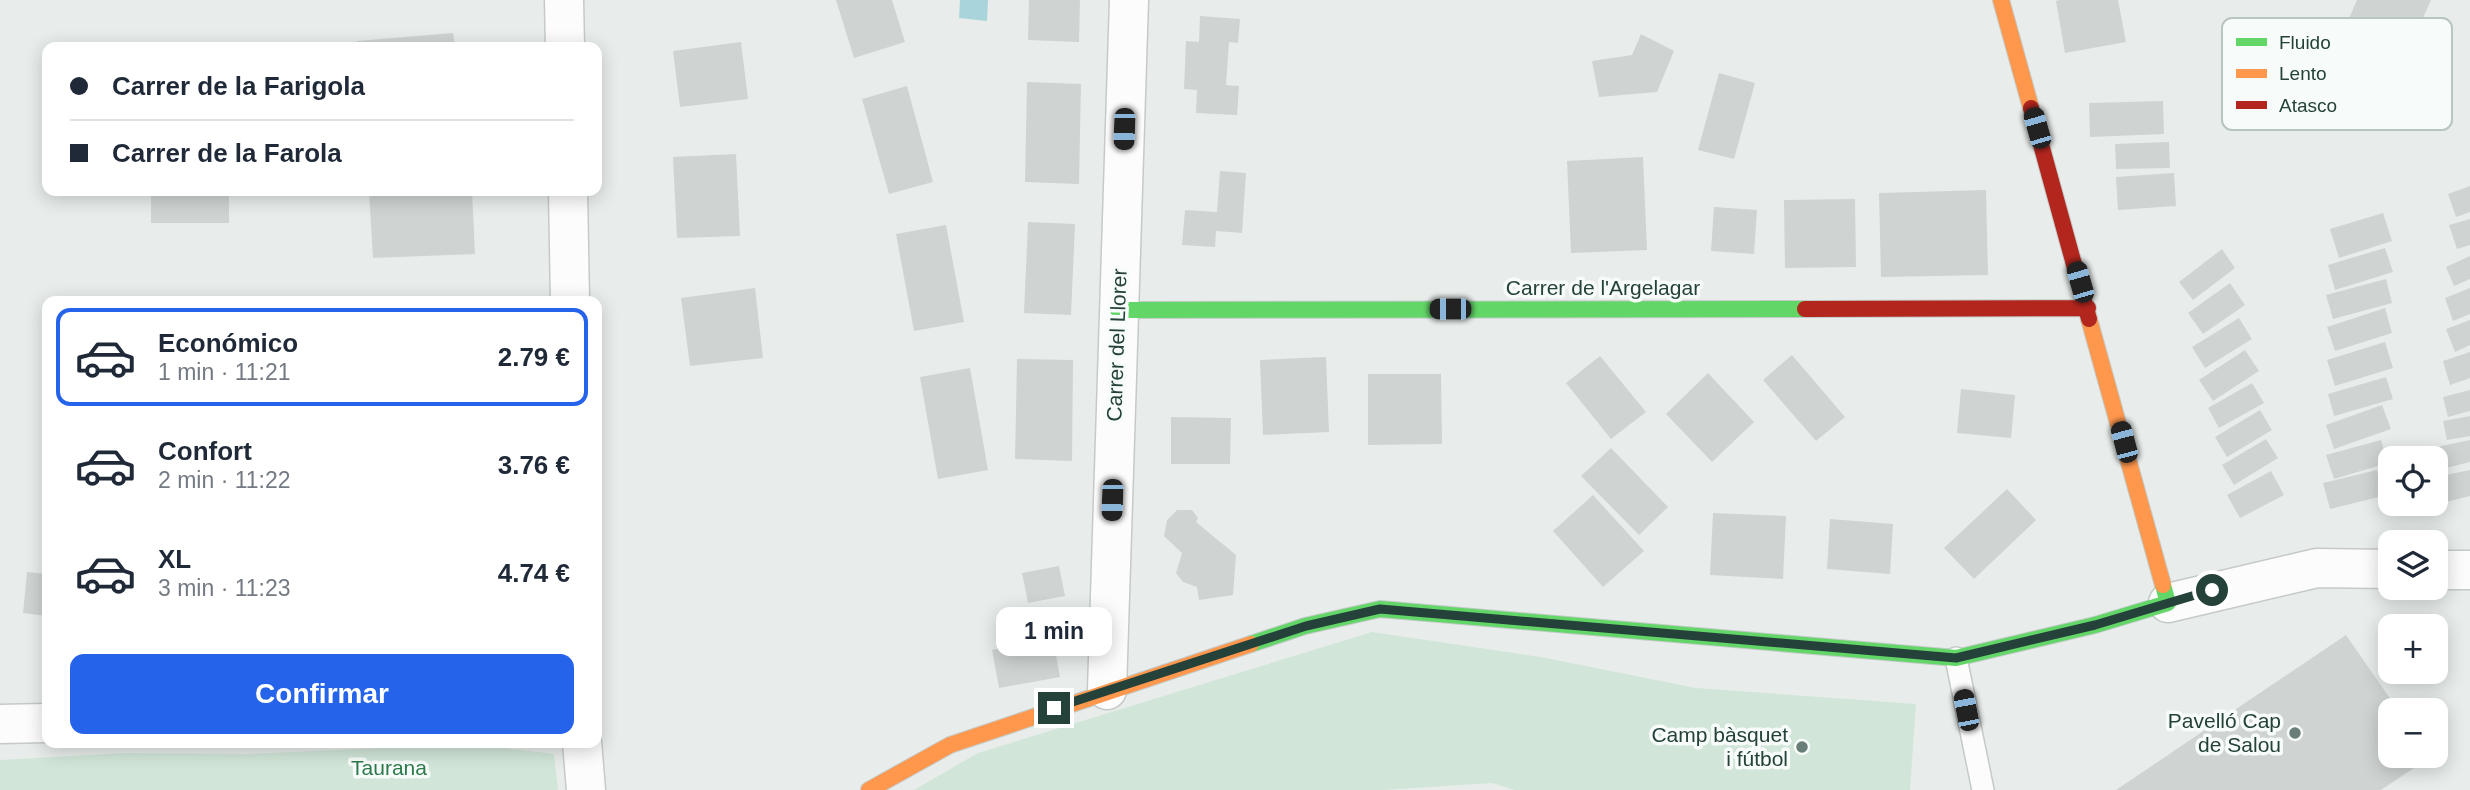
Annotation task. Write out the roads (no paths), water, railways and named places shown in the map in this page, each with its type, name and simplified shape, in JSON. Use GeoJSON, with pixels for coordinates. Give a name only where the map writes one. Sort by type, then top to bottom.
{"type":"FeatureCollection","features":[{"type":"Feature","properties":{"kind":"street"},"geometry":{"type":"LineString","coordinates":[[564,0],[565,42]]}},
{"type":"Feature","properties":{"kind":"street","name":"Carrer del Llorer"},"geometry":{"type":"LineString","coordinates":[[1107,690],[1129,0]]}},
{"type":"Feature","properties":{"kind":"street"},"geometry":{"type":"LineString","coordinates":[[2001,0],[2168,603]]}},
{"type":"Feature","properties":{"kind":"street"},"geometry":{"type":"LineString","coordinates":[[568,196],[570,296]]}},
{"type":"Feature","properties":{"kind":"street","name":"Carrer de l'Argelagar"},"geometry":{"type":"LineString","coordinates":[[1118,310],[2088,308]]}},
{"type":"Feature","properties":{"kind":"street"},"geometry":{"type":"LineString","coordinates":[[869,790],[950,744],[1306,626],[1380,609],[1956,658],[2317,568],[2378,569]]}},
{"type":"Feature","properties":{"kind":"street"},"geometry":{"type":"LineString","coordinates":[[2448,570],[2470,570]]}},
{"type":"Feature","properties":{"kind":"street"},"geometry":{"type":"LineString","coordinates":[[0,724],[42,723]]}},
{"type":"Feature","properties":{"kind":"street"},"geometry":{"type":"LineString","coordinates":[[582,748],[586,790]]}},
{"type":"Feature","properties":{"kind":"lane"},"geometry":{"type":"LineString","coordinates":[[1956,658],[1983,790]]}},
{"type":"Feature","properties":{"kind":"water"},"geometry":{"type":"Polygon","coordinates":[[[960,0],[988,0],[987,21],[959,18],[960,0]]]}},
{"type":"Feature","properties":{"kind":"place","name":"Pavelló Cap de Salou"},"geometry":{"type":"Point","coordinates":[2295,733]}},
{"type":"Feature","properties":{"kind":"place","name":"Camp bàsquet i fútbol"},"geometry":{"type":"Point","coordinates":[1802,747]}},
{"type":"Feature","properties":{"kind":"park label","name":"Taurana"},"geometry":{"type":"Point","coordinates":[389,768]}}]}
